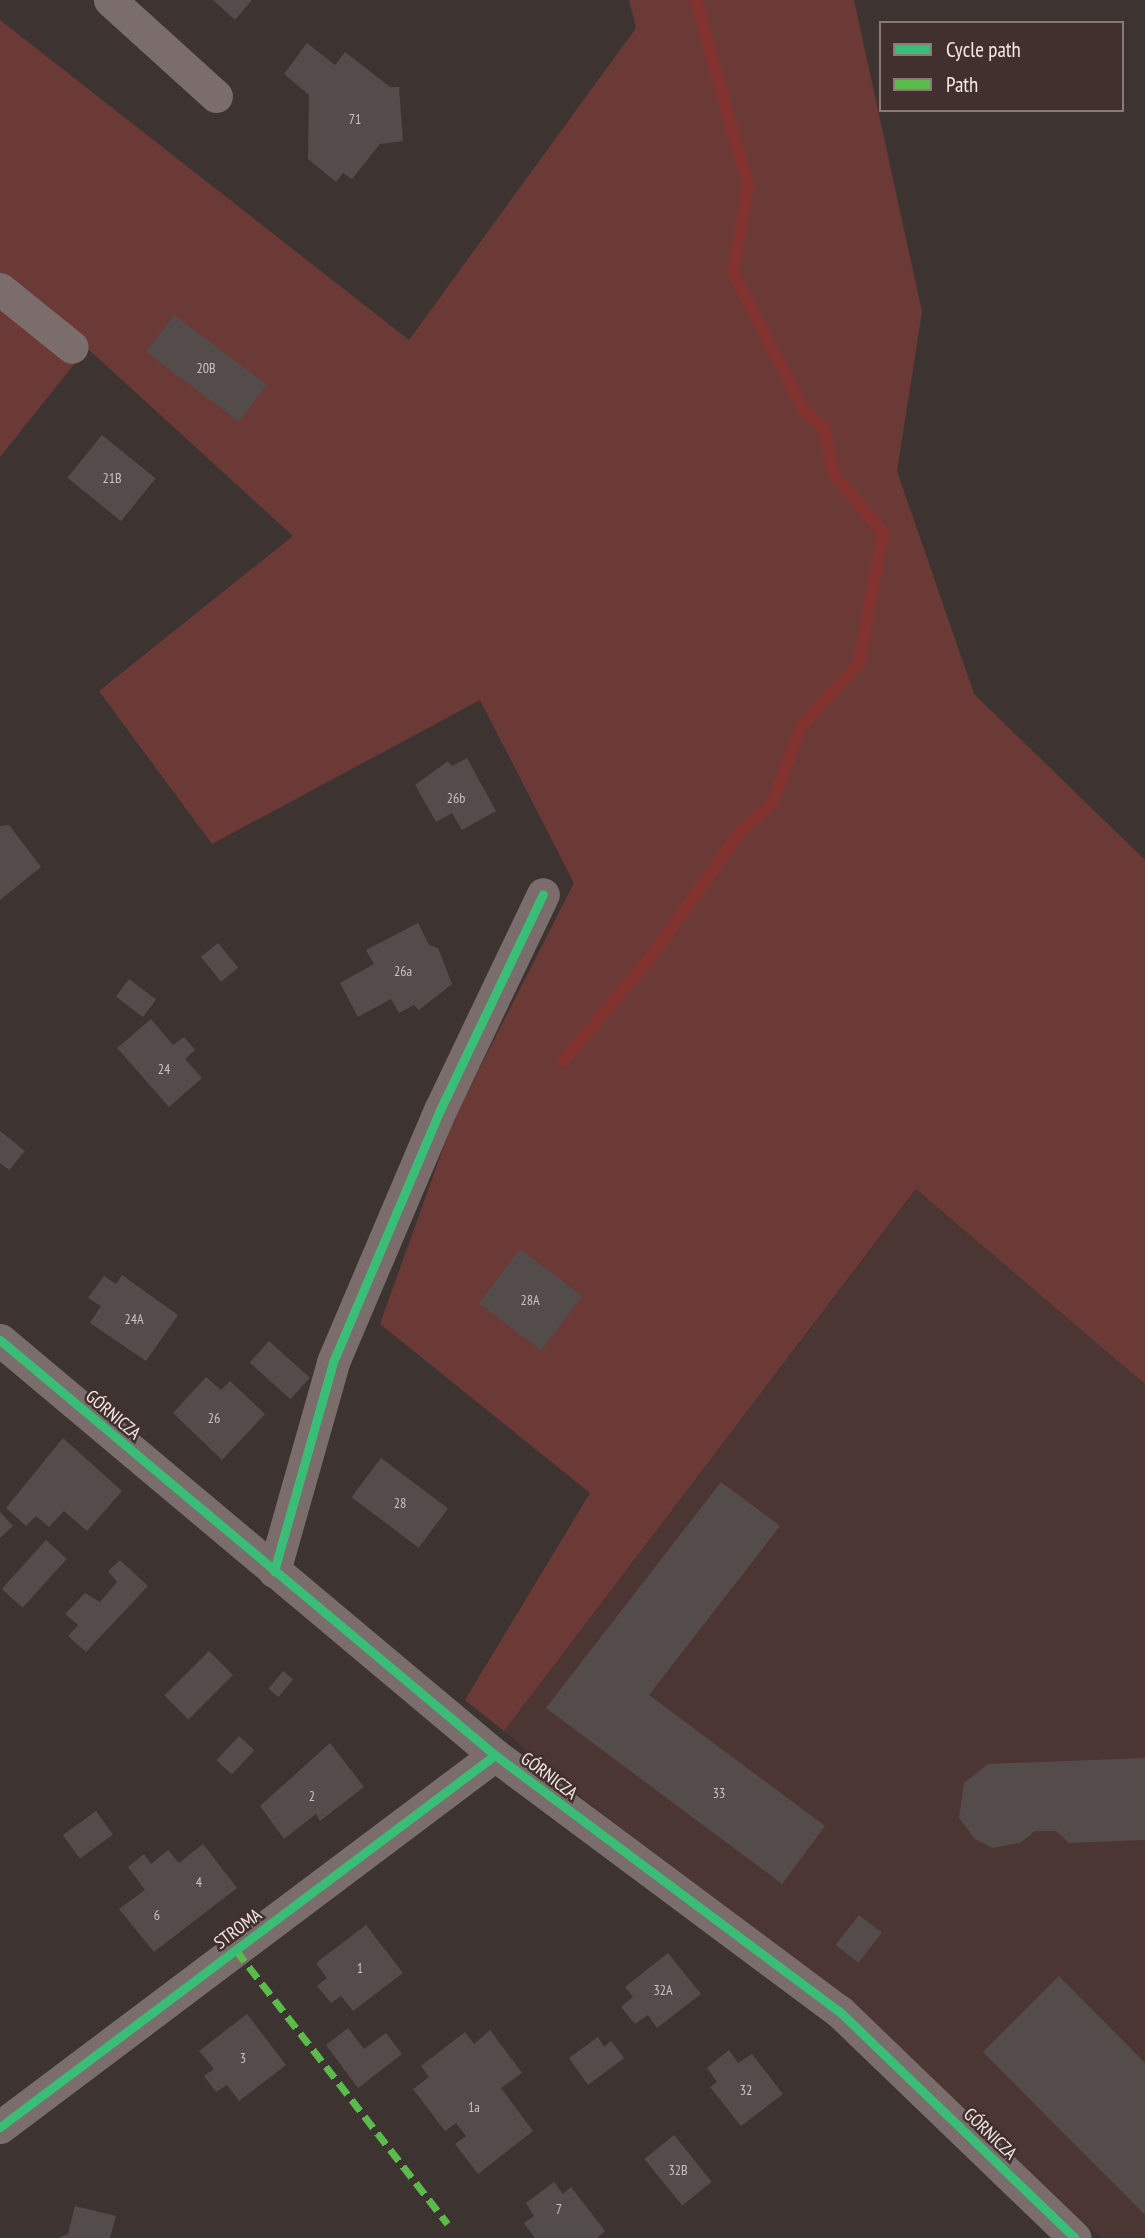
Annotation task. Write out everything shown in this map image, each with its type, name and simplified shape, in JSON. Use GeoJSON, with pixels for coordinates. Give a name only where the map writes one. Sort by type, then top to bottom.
{"type":"FeatureCollection","features":[{"type":"Feature","properties":{"kind":"street"},"geometry":{"type":"LineString","coordinates":[[110,0],[216,96]]}},
{"type":"Feature","properties":{"kind":"street"},"geometry":{"type":"LineString","coordinates":[[0,289],[72,347]]}},
{"type":"Feature","properties":{"kind":"street"},"geometry":{"type":"LineString","coordinates":[[274,1571],[333,1362],[440,1110],[543,894]]}},
{"type":"Feature","properties":{"kind":"street","name":"GÓRNICZA"},"geometry":{"type":"LineString","coordinates":[[0,1340],[495,1755],[839,2011],[1075,2238]]}},
{"type":"Feature","properties":{"kind":"street","name":"STROMA"},"geometry":{"type":"LineString","coordinates":[[0,2127],[495,1755]]}},
{"type":"Feature","properties":{"kind":"shaded area"},"geometry":{"type":"Polygon","coordinates":[[[629,0],[854,0],[922,312],[897,471],[974,694],[1145,860],[1145,1384],[916,1189],[504,1731],[465,1700],[590,1493],[380,1324],[454,1118],[574,883],[480,700],[212,844],[99,691],[293,536],[87,348],[0,457],[0,20],[409,340],[636,28],[629,0]]]}},
{"type":"Feature","properties":{"kind":"shaded area"},"geometry":{"type":"Polygon","coordinates":[[[917,1189],[1145,1384],[1145,2238],[1102,2238],[504,1731],[917,1189]]]}},
{"type":"Feature","properties":{"kind":"building"},"geometry":{"type":"Polygon","coordinates":[[[213,0],[252,0],[235,20],[213,0]]]}},
{"type":"Feature","properties":{"kind":"building"},"geometry":{"type":"Polygon","coordinates":[[[307,43],[335,65],[345,52],[390,87],[399,87],[403,141],[380,144],[352,179],[343,173],[336,182],[308,159],[309,95],[284,74],[307,43]]]}},
{"type":"Feature","properties":{"kind":"building"},"geometry":{"type":"Polygon","coordinates":[[[174,315],[267,385],[239,422],[146,352],[174,315]]]}},
{"type":"Feature","properties":{"kind":"building"},"geometry":{"type":"Polygon","coordinates":[[[102,435],[156,478],[121,521],[67,478],[102,435]]]}},
{"type":"Feature","properties":{"kind":"building"},"geometry":{"type":"Polygon","coordinates":[[[467,758],[496,811],[462,830],[452,813],[436,822],[415,785],[448,761],[452,766],[467,758]]]}},
{"type":"Feature","properties":{"kind":"building"},"geometry":{"type":"Polygon","coordinates":[[[9,825],[41,867],[0,900],[0,826],[9,825]]]}},
{"type":"Feature","properties":{"kind":"building"},"geometry":{"type":"Polygon","coordinates":[[[418,923],[429,945],[438,948],[452,984],[419,1010],[414,1005],[399,1013],[391,999],[358,1017],[340,983],[374,964],[366,950],[418,923]]]}},
{"type":"Feature","properties":{"kind":"building"},"geometry":{"type":"Polygon","coordinates":[[[218,943],[238,968],[221,982],[201,957],[218,943]]]}},
{"type":"Feature","properties":{"kind":"building"},"geometry":{"type":"Polygon","coordinates":[[[129,979],[156,999],[143,1017],[116,997],[129,979]]]}},
{"type":"Feature","properties":{"kind":"building"},"geometry":{"type":"Polygon","coordinates":[[[151,1019],[173,1045],[184,1037],[195,1050],[185,1059],[202,1078],[169,1107],[117,1048],[151,1019]]]}},
{"type":"Feature","properties":{"kind":"building"},"geometry":{"type":"Polygon","coordinates":[[[0,1131],[25,1151],[9,1170],[0,1163],[0,1131]]]}},
{"type":"Feature","properties":{"kind":"building"},"geometry":{"type":"Polygon","coordinates":[[[520,1249],[582,1296],[541,1350],[479,1303],[520,1249]]]}},
{"type":"Feature","properties":{"kind":"building"},"geometry":{"type":"Polygon","coordinates":[[[122,1275],[178,1315],[146,1361],[90,1323],[101,1306],[88,1298],[104,1276],[116,1284],[122,1275]]]}},
{"type":"Feature","properties":{"kind":"building"},"geometry":{"type":"Polygon","coordinates":[[[269,1341],[310,1378],[290,1399],[250,1363],[269,1341]]]}},
{"type":"Feature","properties":{"kind":"building"},"geometry":{"type":"Polygon","coordinates":[[[206,1377],[221,1390],[230,1381],[265,1414],[222,1460],[173,1413],[206,1377]]]}},
{"type":"Feature","properties":{"kind":"building"},"geometry":{"type":"Polygon","coordinates":[[[63,1438],[122,1491],[87,1531],[64,1511],[49,1527],[36,1516],[26,1526],[6,1508],[63,1438]]]}},
{"type":"Feature","properties":{"kind":"building"},"geometry":{"type":"Polygon","coordinates":[[[381,1458],[448,1509],[419,1548],[352,1497],[381,1458]]]}},
{"type":"Feature","properties":{"kind":"building"},"geometry":{"type":"Polygon","coordinates":[[[721,1482],[780,1526],[649,1695],[825,1826],[782,1884],[546,1708],[721,1482]]]}},
{"type":"Feature","properties":{"kind":"building"},"geometry":{"type":"Polygon","coordinates":[[[0,1512],[13,1526],[0,1538],[0,1512]]]}},
{"type":"Feature","properties":{"kind":"building"},"geometry":{"type":"Polygon","coordinates":[[[46,1540],[67,1559],[23,1608],[2,1589],[46,1540]]]}},
{"type":"Feature","properties":{"kind":"building"},"geometry":{"type":"Polygon","coordinates":[[[120,1560],[148,1586],[86,1652],[68,1636],[78,1625],[65,1614],[85,1593],[100,1602],[117,1582],[108,1571],[120,1560]]]}},
{"type":"Feature","properties":{"kind":"building"},"geometry":{"type":"Polygon","coordinates":[[[209,1651],[233,1675],[188,1720],[164,1696],[209,1651]]]}},
{"type":"Feature","properties":{"kind":"building"},"geometry":{"type":"Polygon","coordinates":[[[283,1671],[293,1679],[279,1697],[269,1689],[283,1671]]]}},
{"type":"Feature","properties":{"kind":"building"},"geometry":{"type":"Polygon","coordinates":[[[239,1736],[254,1750],[232,1774],[216,1760],[239,1736]]]}},
{"type":"Feature","properties":{"kind":"building"},"geometry":{"type":"Polygon","coordinates":[[[330,1743],[364,1787],[320,1821],[316,1814],[284,1839],[260,1806],[330,1743]]]}},
{"type":"Feature","properties":{"kind":"building"},"geometry":{"type":"Polygon","coordinates":[[[1145,1758],[1145,1840],[1069,1843],[1056,1831],[1035,1831],[1020,1843],[993,1848],[975,1839],[959,1818],[964,1783],[988,1764],[1145,1758]]]}},
{"type":"Feature","properties":{"kind":"building"},"geometry":{"type":"Polygon","coordinates":[[[96,1811],[113,1834],[80,1859],[63,1835],[96,1811]]]}},
{"type":"Feature","properties":{"kind":"building"},"geometry":{"type":"Polygon","coordinates":[[[203,1844],[237,1888],[154,1952],[119,1909],[145,1890],[128,1867],[144,1854],[151,1864],[168,1850],[179,1863],[203,1844]]]}},
{"type":"Feature","properties":{"kind":"building"},"geometry":{"type":"Polygon","coordinates":[[[859,1915],[882,1933],[858,1963],[836,1945],[859,1915]]]}},
{"type":"Feature","properties":{"kind":"building"},"geometry":{"type":"Polygon","coordinates":[[[366,1925],[403,1973],[353,2011],[341,1996],[331,2003],[317,1986],[327,1978],[316,1963],[366,1925]]]}},
{"type":"Feature","properties":{"kind":"building"},"geometry":{"type":"Polygon","coordinates":[[[668,1953],[701,1994],[657,2028],[648,2015],[635,2024],[621,2007],[633,1997],[625,1987],[668,1953]]]}},
{"type":"Feature","properties":{"kind":"building"},"geometry":{"type":"Polygon","coordinates":[[[1059,1976],[1145,2063],[1145,2215],[983,2052],[1059,1976]]]}},
{"type":"Feature","properties":{"kind":"building"},"geometry":{"type":"Polygon","coordinates":[[[247,2014],[286,2065],[239,2101],[227,2085],[216,2092],[204,2076],[214,2069],[199,2051],[247,2014]]]}},
{"type":"Feature","properties":{"kind":"building"},"geometry":{"type":"Polygon","coordinates":[[[348,2028],[364,2049],[386,2033],[402,2054],[358,2088],[326,2045],[348,2028]]]}},
{"type":"Feature","properties":{"kind":"building"},"geometry":{"type":"Polygon","coordinates":[[[490,2030],[522,2073],[501,2088],[533,2131],[478,2174],[455,2144],[466,2136],[456,2123],[445,2131],[413,2089],[429,2077],[421,2066],[465,2032],[474,2044],[490,2030]]]}},
{"type":"Feature","properties":{"kind":"building"},"geometry":{"type":"Polygon","coordinates":[[[598,2037],[604,2047],[611,2041],[624,2058],[588,2085],[569,2058],[598,2037]]]}},
{"type":"Feature","properties":{"kind":"building"},"geometry":{"type":"Polygon","coordinates":[[[729,2050],[738,2063],[752,2054],[783,2094],[741,2126],[710,2087],[717,2082],[707,2068],[729,2050]]]}},
{"type":"Feature","properties":{"kind":"building"},"geometry":{"type":"Polygon","coordinates":[[[674,2135],[712,2182],[682,2206],[644,2159],[674,2135]]]}},
{"type":"Feature","properties":{"kind":"building"},"geometry":{"type":"Polygon","coordinates":[[[554,2182],[563,2194],[571,2187],[605,2231],[597,2238],[535,2238],[524,2223],[534,2216],[526,2203],[554,2182]]]}},
{"type":"Feature","properties":{"kind":"building"},"geometry":{"type":"Polygon","coordinates":[[[75,2206],[116,2216],[110,2238],[58,2238],[68,2234],[75,2206]]]}},
{"type":"Feature","properties":{"kind":"waterway"},"geometry":{"type":"LineString","coordinates":[[563,1061],[651,957],[741,831],[772,804],[801,727],[859,663],[883,532],[834,475],[824,428],[804,410],[733,273],[748,186],[696,0]]}},
{"type":"Feature","properties":{"kind":"marked path"},"geometry":{"type":"LineString","coordinates":[[236,1950],[448,2224]]}},
{"type":"Feature","properties":{"kind":"cycle path"},"geometry":{"type":"LineString","coordinates":[[274,1571],[333,1362],[440,1110],[543,894]]}},
{"type":"Feature","properties":{"kind":"cycle path"},"geometry":{"type":"LineString","coordinates":[[0,1340],[495,1755],[839,2011],[1075,2238]]}},
{"type":"Feature","properties":{"kind":"cycle path"},"geometry":{"type":"LineString","coordinates":[[0,2127],[495,1755]]}}]}
